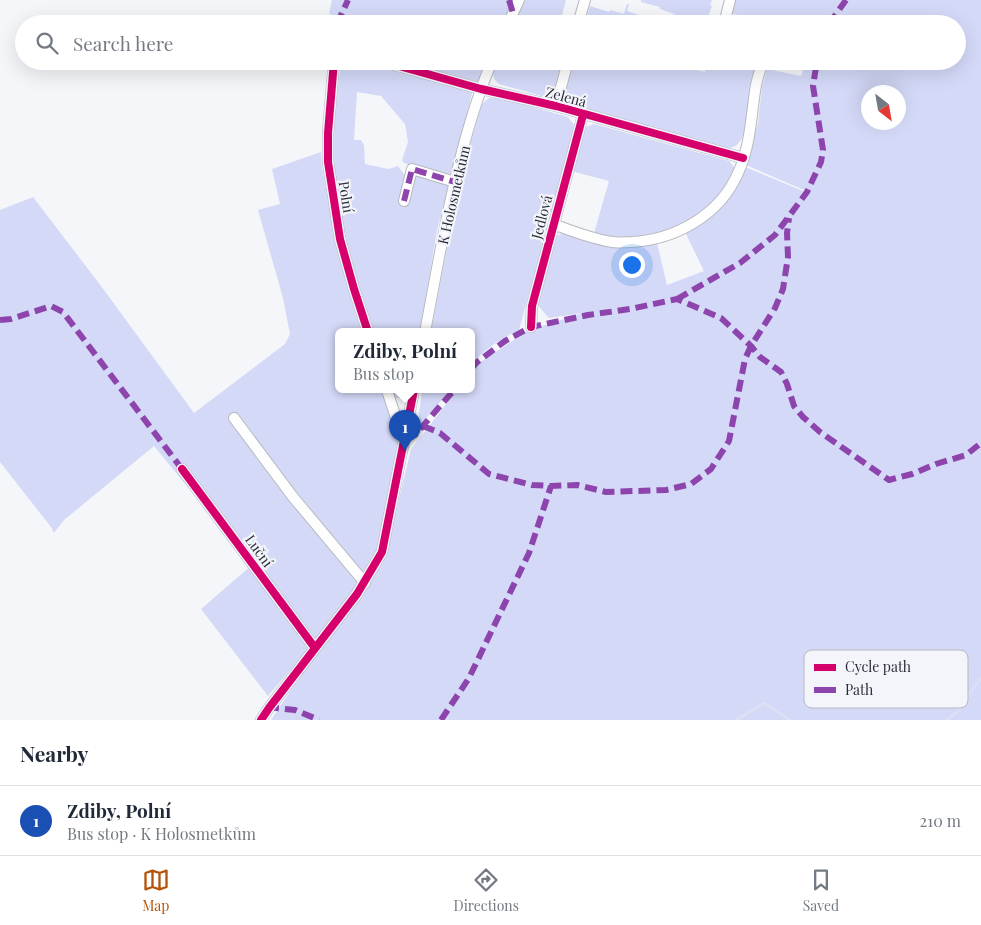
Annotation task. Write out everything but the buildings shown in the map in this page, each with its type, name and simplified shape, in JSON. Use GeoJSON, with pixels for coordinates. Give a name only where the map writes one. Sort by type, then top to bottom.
{"type":"FeatureCollection","features":[{"type":"Feature","properties":{"kind":"street"},"geometry":{"type":"LineString","coordinates":[[512,15],[520,0]]}},
{"type":"Feature","properties":{"kind":"street"},"geometry":{"type":"LineString","coordinates":[[581,15],[585,0]]}},
{"type":"Feature","properties":{"kind":"street"},"geometry":{"type":"LineString","coordinates":[[726,15],[730,0]]}},
{"type":"Feature","properties":{"kind":"street","name":"Polní"},"geometry":{"type":"LineString","coordinates":[[333,70],[328,133],[328,162],[340,239],[367,328]]}},
{"type":"Feature","properties":{"kind":"street","name":"Zelená"},"geometry":{"type":"LineString","coordinates":[[413,70],[481,89],[556,106],[744,158]]}},
{"type":"Feature","properties":{"kind":"street","name":"K Holosmetkům"},"geometry":{"type":"LineString","coordinates":[[426,328],[455,182],[481,89],[488,70]]}},
{"type":"Feature","properties":{"kind":"street"},"geometry":{"type":"LineString","coordinates":[[556,106],[566,70]]}},
{"type":"Feature","properties":{"kind":"street"},"geometry":{"type":"LineString","coordinates":[[553,224],[580,234],[613,242],[648,241],[675,233],[691,225],[725,196],[738,174],[750,132],[755,89],[760,70]]}},
{"type":"Feature","properties":{"kind":"street","name":"Jedlová"},"geometry":{"type":"LineString","coordinates":[[532,327],[532,306],[583,115]]}},
{"type":"Feature","properties":{"kind":"street"},"geometry":{"type":"LineString","coordinates":[[404,201],[412,169],[455,182]]}},
{"type":"Feature","properties":{"kind":"street"},"geometry":{"type":"LineString","coordinates":[[388,393],[397,421],[405,435]]}},
{"type":"Feature","properties":{"kind":"street"},"geometry":{"type":"LineString","coordinates":[[261,720],[365,583],[382,552],[413,393]]}},
{"type":"Feature","properties":{"kind":"street"},"geometry":{"type":"LineString","coordinates":[[234,418],[293,497],[365,583]]}},
{"type":"Feature","properties":{"kind":"street","name":"Luční"},"geometry":{"type":"LineString","coordinates":[[182,469],[315,648]]}},
{"type":"Feature","properties":{"kind":"shaded area"},"geometry":{"type":"Polygon","coordinates":[[[332,0],[516,0],[509,15],[329,14],[332,0]]]}},
{"type":"Feature","properties":{"kind":"shaded area"},"geometry":{"type":"Polygon","coordinates":[[[524,0],[566,0],[562,15],[517,15],[524,0]]]}},
{"type":"Feature","properties":{"kind":"shaded area"},"geometry":{"type":"Polygon","coordinates":[[[641,0],[712,0],[710,5],[712,6],[708,15],[674,15],[660,9],[660,7],[641,2],[641,0]]]}},
{"type":"Feature","properties":{"kind":"shaded area"},"geometry":{"type":"Polygon","coordinates":[[[734,0],[981,0],[981,720],[271,720],[295,684],[374,577],[386,552],[411,449],[455,393],[475,393],[476,365],[529,330],[583,313],[549,318],[535,302],[554,238],[566,233],[657,243],[667,285],[704,271],[685,232],[745,167],[804,190],[746,165],[758,123],[762,87],[767,70],[801,76],[803,70],[966,70],[966,15],[737,15],[730,13],[734,0]]]}},
{"type":"Feature","properties":{"kind":"shaded area"},"geometry":{"type":"Polygon","coordinates":[[[627,4],[629,4],[627,11],[639,15],[588,15],[590,6],[624,14],[627,4]]]}},
{"type":"Feature","properties":{"kind":"shaded area"},"geometry":{"type":"Polygon","coordinates":[[[340,70],[402,70],[471,91],[472,94],[452,172],[448,175],[404,163],[402,160],[408,142],[405,124],[381,96],[357,92],[354,140],[361,140],[364,145],[365,164],[388,169],[398,166],[407,178],[400,205],[405,206],[414,174],[450,181],[437,230],[421,328],[372,328],[344,235],[331,152],[340,70]]]}},
{"type":"Feature","properties":{"kind":"shaded area"},"geometry":{"type":"Polygon","coordinates":[[[426,70],[484,70],[477,84],[426,70]]]}},
{"type":"Feature","properties":{"kind":"shaded area"},"geometry":{"type":"Polygon","coordinates":[[[494,70],[559,70],[553,93],[545,97],[499,84],[493,74],[494,70]]]}},
{"type":"Feature","properties":{"kind":"shaded area"},"geometry":{"type":"Polygon","coordinates":[[[572,70],[697,70],[705,72],[706,70],[754,70],[750,84],[744,134],[740,142],[734,147],[726,148],[569,104],[565,100],[572,70]]]}},
{"type":"Feature","properties":{"kind":"shaded area"},"geometry":{"type":"Polygon","coordinates":[[[497,97],[568,117],[575,126],[519,330],[493,345],[475,361],[475,328],[432,328],[468,152],[482,104],[489,98],[497,97]]]}},
{"type":"Feature","properties":{"kind":"shaded area"},"geometry":{"type":"Polygon","coordinates":[[[594,124],[729,161],[735,171],[722,191],[708,207],[694,218],[679,226],[646,236],[611,236],[594,233],[609,181],[571,171],[583,131],[586,127],[594,124]]]}},
{"type":"Feature","properties":{"kind":"shaded area"},"geometry":{"type":"Polygon","coordinates":[[[321,152],[326,188],[345,275],[363,328],[335,328],[335,393],[384,393],[399,445],[376,556],[366,575],[324,631],[268,696],[201,609],[252,565],[154,446],[64,520],[54,533],[0,462],[0,210],[33,197],[194,413],[285,344],[290,334],[283,298],[258,210],[280,204],[272,169],[321,152]]]}},
{"type":"Feature","properties":{"kind":"shaded area"},"geometry":{"type":"Polygon","coordinates":[[[393,393],[409,393],[408,398],[395,398],[393,393]]]}},
{"type":"Feature","properties":{"kind":"shaded area"},"geometry":{"type":"Polygon","coordinates":[[[422,393],[447,393],[417,429],[422,393]]]}},
{"type":"Feature","properties":{"kind":"waterway"},"geometry":{"type":"LineString","coordinates":[[968,696],[981,678]]}},
{"type":"Feature","properties":{"kind":"waterway"},"geometry":{"type":"LineString","coordinates":[[736,720],[764,703],[790,720]]}},
{"type":"Feature","properties":{"kind":"waterway"},"geometry":{"type":"LineString","coordinates":[[946,720],[960,708]]}},
{"type":"Feature","properties":{"kind":"marked path"},"geometry":{"type":"LineString","coordinates":[[341,15],[348,0]]}},
{"type":"Feature","properties":{"kind":"marked path"},"geometry":{"type":"LineString","coordinates":[[509,0],[513,13]]}},
{"type":"Feature","properties":{"kind":"marked path"},"geometry":{"type":"LineString","coordinates":[[835,15],[846,0]]}},
{"type":"Feature","properties":{"kind":"marked path"},"geometry":{"type":"LineString","coordinates":[[677,299],[740,263],[775,235],[807,192],[821,162],[823,150],[813,86],[816,70]]}},
{"type":"Feature","properties":{"kind":"marked path"},"geometry":{"type":"LineString","coordinates":[[404,201],[412,169],[455,182]]}},
{"type":"Feature","properties":{"kind":"marked path"},"geometry":{"type":"LineString","coordinates":[[423,426],[440,433],[489,474],[532,485],[577,485],[606,492],[666,490],[691,484],[711,469],[729,441],[745,359],[775,308],[783,289],[788,257],[787,233],[789,218]]}},
{"type":"Feature","properties":{"kind":"marked path"},"geometry":{"type":"LineString","coordinates":[[475,364],[505,341],[531,327],[677,299],[721,318],[760,357],[781,372],[794,406],[803,417],[820,432],[889,480],[966,455],[981,443]]}},
{"type":"Feature","properties":{"kind":"marked path"},"geometry":{"type":"LineString","coordinates":[[0,320],[11,319],[51,306],[63,312],[182,469]]}},
{"type":"Feature","properties":{"kind":"marked path"},"geometry":{"type":"LineString","coordinates":[[405,435],[415,435],[451,393]]}},
{"type":"Feature","properties":{"kind":"marked path"},"geometry":{"type":"LineString","coordinates":[[441,720],[469,678],[529,553],[551,486]]}},
{"type":"Feature","properties":{"kind":"marked path"},"geometry":{"type":"LineString","coordinates":[[267,707],[295,710],[319,720]]}},
{"type":"Feature","properties":{"kind":"cycle path"},"geometry":{"type":"LineString","coordinates":[[333,70],[328,133],[328,162],[340,239],[367,328]]}},
{"type":"Feature","properties":{"kind":"cycle path"},"geometry":{"type":"LineString","coordinates":[[413,70],[481,89],[556,106],[743,158]]}},
{"type":"Feature","properties":{"kind":"cycle path"},"geometry":{"type":"LineString","coordinates":[[531,327],[532,306],[583,115]]}},
{"type":"Feature","properties":{"kind":"cycle path"},"geometry":{"type":"LineString","coordinates":[[261,720],[357,594],[382,552],[413,393]]}},
{"type":"Feature","properties":{"kind":"cycle path"},"geometry":{"type":"LineString","coordinates":[[182,469],[315,648]]}},
{"type":"Feature","properties":{"kind":"place","name":"Zdiby, Polní"},"geometry":{"type":"Point","coordinates":[405,451]}}]}
